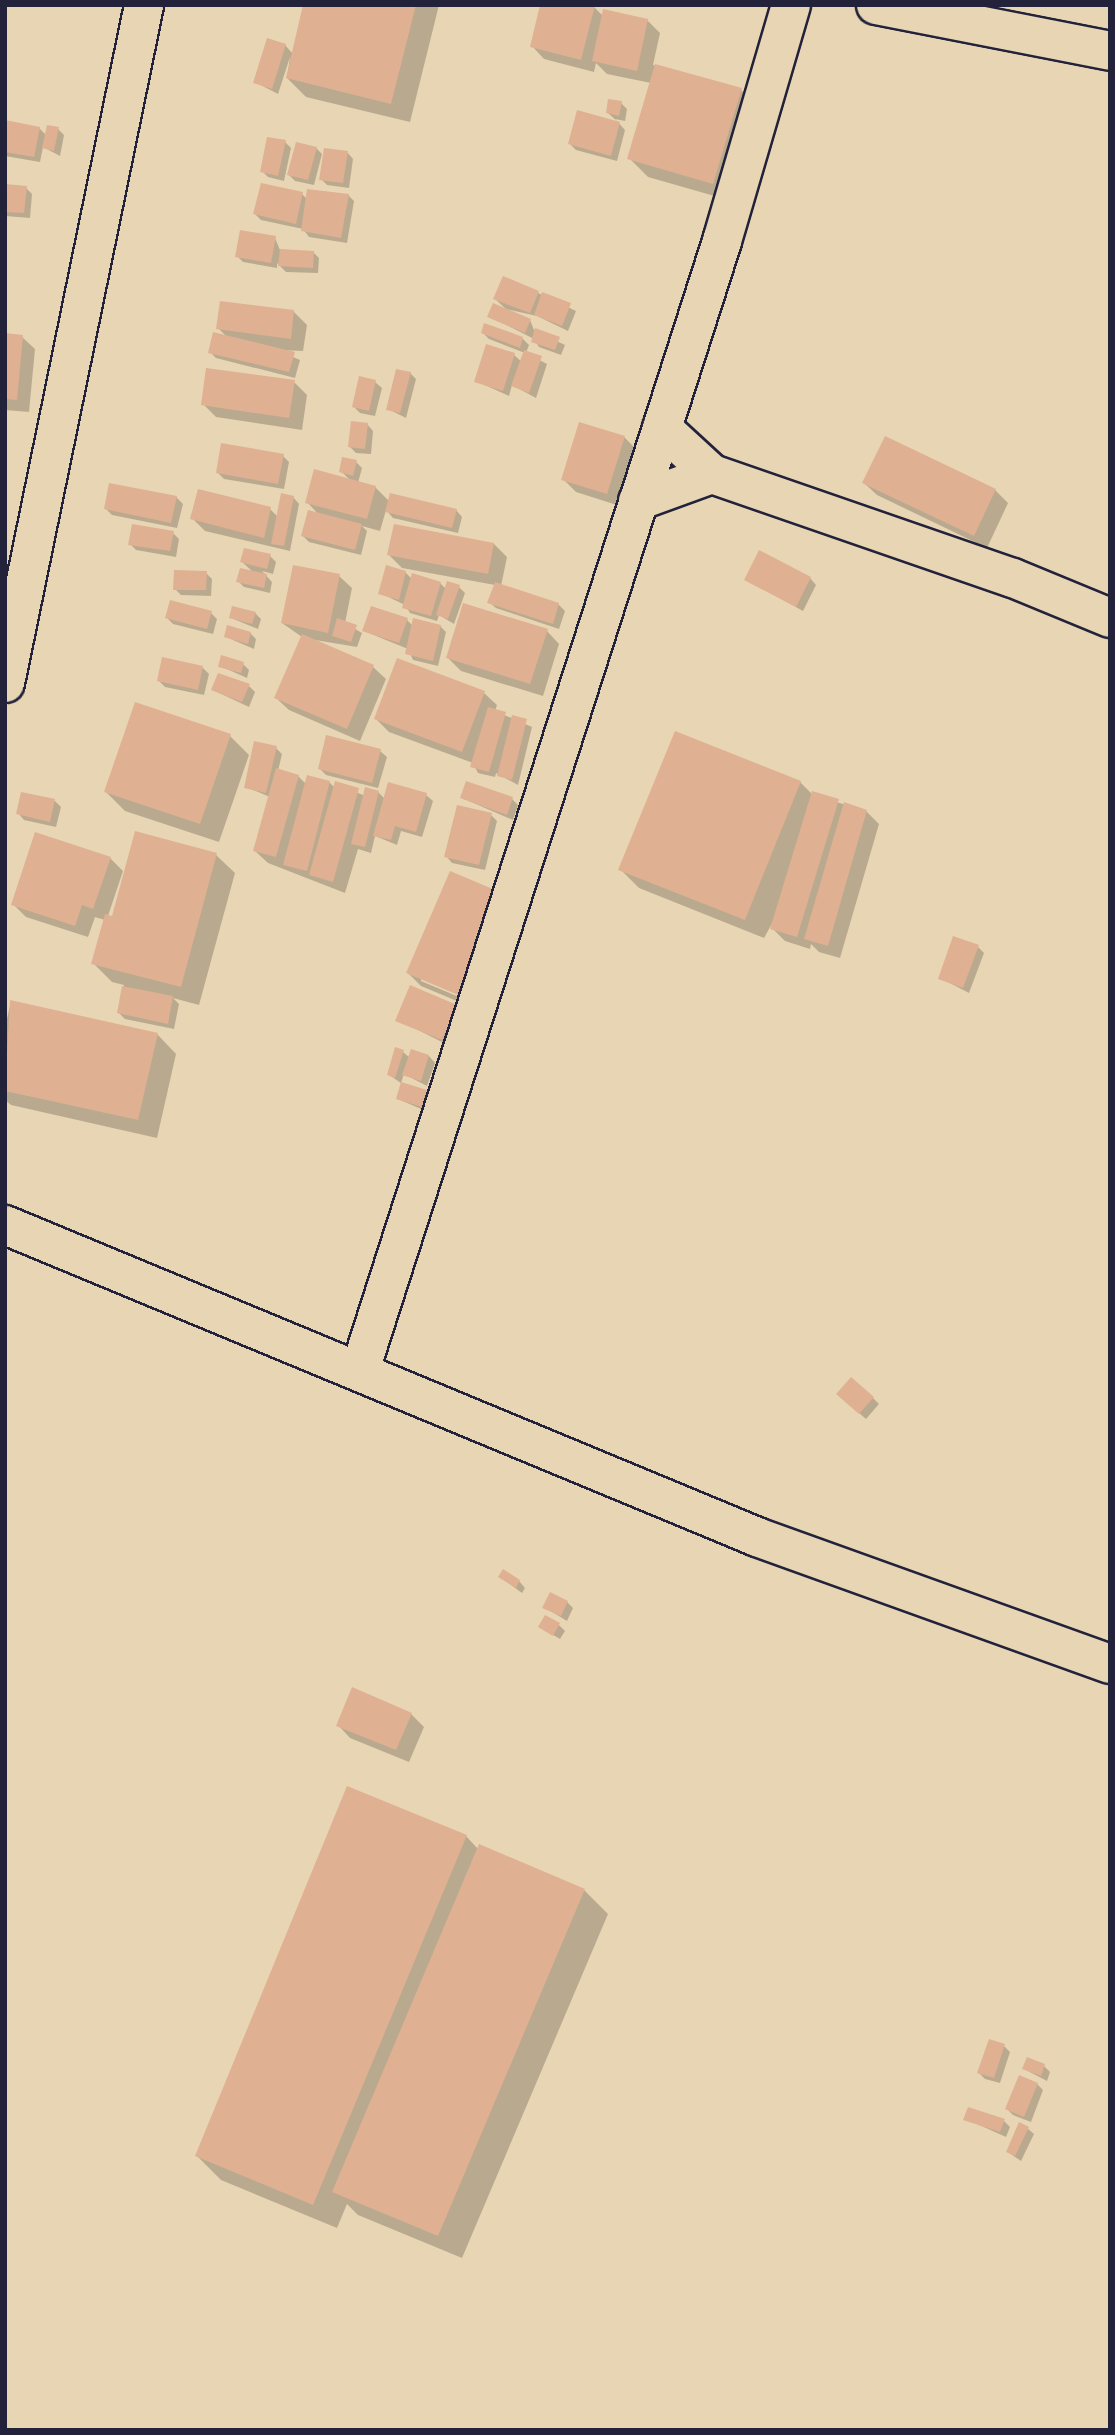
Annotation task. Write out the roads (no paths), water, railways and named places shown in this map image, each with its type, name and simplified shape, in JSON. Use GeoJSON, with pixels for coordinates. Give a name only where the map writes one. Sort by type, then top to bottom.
{"type":"FeatureCollection","features":[{"type":"Feature","properties":{"kind":"street"},"geometry":{"type":"LineString","coordinates":[[5,683],[145,5]]}},
{"type":"Feature","properties":{"kind":"street"},"geometry":{"type":"LineString","coordinates":[[360,1370],[662,428],[792,5]]}},
{"type":"Feature","properties":{"kind":"street"},"geometry":{"type":"LineString","coordinates":[[876,5],[1110,51]]}},
{"type":"Feature","properties":{"kind":"street"},"geometry":{"type":"LineString","coordinates":[[662,428],[712,474],[1013,578],[1110,618]]}},
{"type":"Feature","properties":{"kind":"street"},"geometry":{"type":"LineString","coordinates":[[638,501],[712,474]]}},
{"type":"Feature","properties":{"kind":"street"},"geometry":{"type":"LineString","coordinates":[[5,1225],[360,1370],[757,1537],[1110,1664]]}}]}
